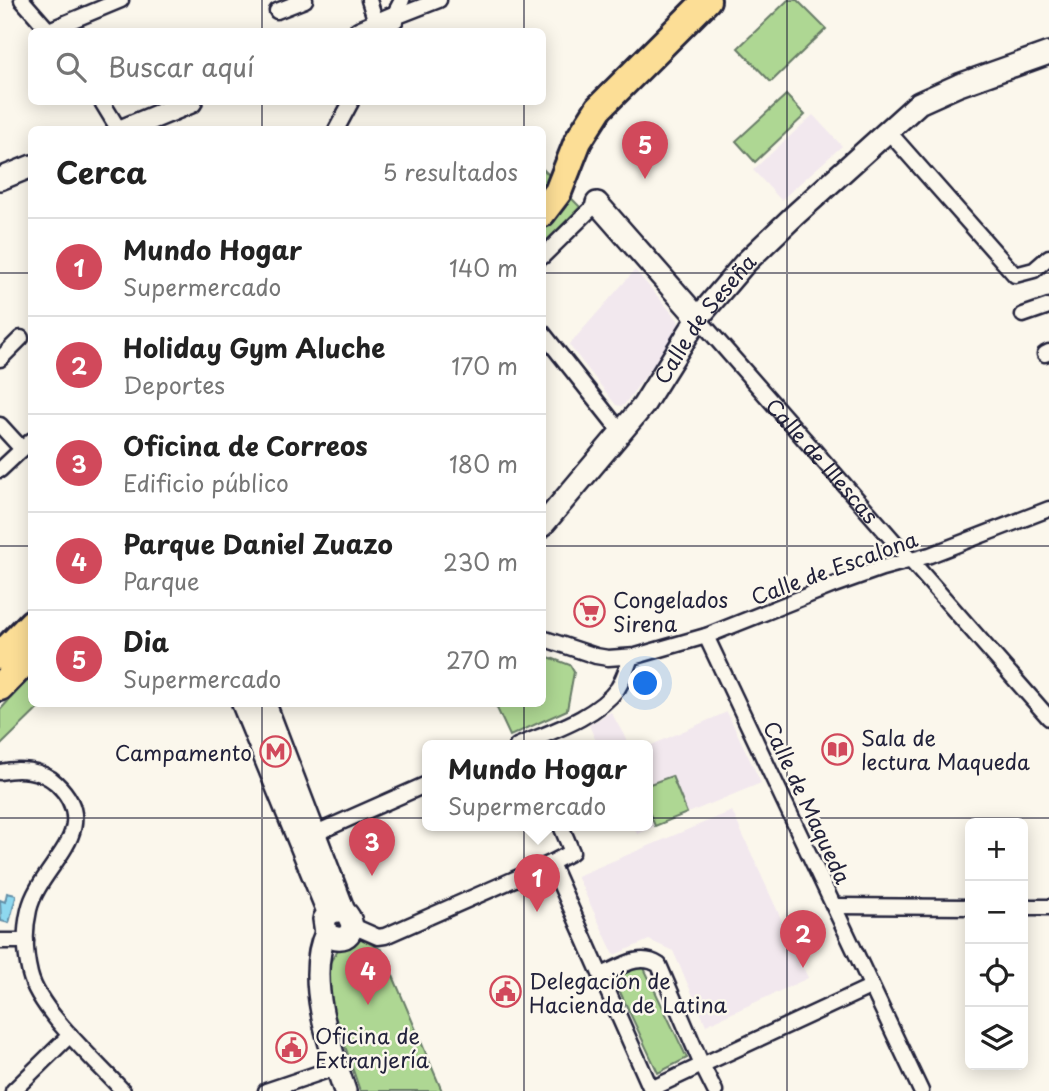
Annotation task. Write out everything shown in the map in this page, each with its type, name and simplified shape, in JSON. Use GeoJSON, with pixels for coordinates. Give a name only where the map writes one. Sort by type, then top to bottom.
{"type":"FeatureCollection","features":[{"type":"Feature","properties":{"kind":"highway"},"geometry":{"type":"LineString","coordinates":[[546,178],[575,117],[691,0]]}},
{"type":"Feature","properties":{"kind":"highway"},"geometry":{"type":"LineString","coordinates":[[546,208],[558,192],[578,141],[599,108],[707,0]]}},
{"type":"Feature","properties":{"kind":"highway"},"geometry":{"type":"LineString","coordinates":[[0,656],[28,627]]}},
{"type":"Feature","properties":{"kind":"highway"},"geometry":{"type":"LineString","coordinates":[[0,687],[28,659]]}},
{"type":"Feature","properties":{"kind":"street"},"geometry":{"type":"LineString","coordinates":[[22,0],[46,28]]}},
{"type":"Feature","properties":{"kind":"street"},"geometry":{"type":"LineString","coordinates":[[56,28],[121,0]]}},
{"type":"Feature","properties":{"kind":"street"},"geometry":{"type":"LineString","coordinates":[[277,11],[305,0]]}},
{"type":"Feature","properties":{"kind":"street"},"geometry":{"type":"LineString","coordinates":[[369,0],[383,23],[439,0]]}},
{"type":"Feature","properties":{"kind":"street","name":"Calle de Seseña"},"geometry":{"type":"LineString","coordinates":[[546,515],[643,406],[698,318],[745,263],[887,130],[919,103],[959,85],[1049,53]]}},
{"type":"Feature","properties":{"kind":"street"},"geometry":{"type":"LineString","coordinates":[[104,105],[118,126]]}},
{"type":"Feature","properties":{"kind":"street"},"geometry":{"type":"LineString","coordinates":[[131,126],[184,105]]}},
{"type":"Feature","properties":{"kind":"street"},"geometry":{"type":"LineString","coordinates":[[338,126],[349,105]]}},
{"type":"Feature","properties":{"kind":"street"},"geometry":{"type":"LineString","coordinates":[[887,130],[1015,275],[1034,270],[1049,257]]}},
{"type":"Feature","properties":{"kind":"street"},"geometry":{"type":"LineString","coordinates":[[0,179],[28,168]]}},
{"type":"Feature","properties":{"kind":"street"},"geometry":{"type":"LineString","coordinates":[[546,253],[597,203]]}},
{"type":"Feature","properties":{"kind":"street","name":"Calle de Illescas"},"geometry":{"type":"LineString","coordinates":[[597,203],[1049,718]]}},
{"type":"Feature","properties":{"kind":"street"},"geometry":{"type":"LineString","coordinates":[[1023,315],[1049,306]]}},
{"type":"Feature","properties":{"kind":"street"},"geometry":{"type":"LineString","coordinates":[[546,337],[621,432]]}},
{"type":"Feature","properties":{"kind":"street"},"geometry":{"type":"LineString","coordinates":[[0,359],[21,338]]}},
{"type":"Feature","properties":{"kind":"street"},"geometry":{"type":"LineString","coordinates":[[0,425],[27,444],[0,470]]}},
{"type":"Feature","properties":{"kind":"street","name":"Calle de Escalona"},"geometry":{"type":"LineString","coordinates":[[546,639],[596,656],[631,657],[706,636],[834,585],[930,555],[1049,509]]}},
{"type":"Feature","properties":{"kind":"street","name":"Calle de Maqueda"},"geometry":{"type":"LineString","coordinates":[[706,636],[921,1091]]}},
{"type":"Feature","properties":{"kind":"street"},"geometry":{"type":"LineString","coordinates":[[532,740],[597,707],[616,690],[631,657]]}},
{"type":"Feature","properties":{"kind":"street"},"geometry":{"type":"LineString","coordinates":[[244,707],[338,921],[378,937],[572,852],[563,831]]}},
{"type":"Feature","properties":{"kind":"street"},"geometry":{"type":"LineString","coordinates":[[266,707],[314,834],[338,921]]}},
{"type":"Feature","properties":{"kind":"street"},"geometry":{"type":"LineString","coordinates":[[0,772],[18,769],[30,771],[53,780],[67,794],[74,816],[73,832],[68,846],[36,888],[29,909],[26,941],[31,977],[45,1003],[70,1034],[123,1091]]}},
{"type":"Feature","properties":{"kind":"street"},"geometry":{"type":"LineString","coordinates":[[314,834],[422,786]]}},
{"type":"Feature","properties":{"kind":"street"},"geometry":{"type":"LineString","coordinates":[[551,863],[651,1089],[870,987]]}},
{"type":"Feature","properties":{"kind":"street"},"geometry":{"type":"LineString","coordinates":[[834,906],[965,907]]}},
{"type":"Feature","properties":{"kind":"street"},"geometry":{"type":"LineString","coordinates":[[1028,907],[1049,907]]}},
{"type":"Feature","properties":{"kind":"street"},"geometry":{"type":"LineString","coordinates":[[338,921],[320,945],[319,991],[325,1024],[345,1091]]}},
{"type":"Feature","properties":{"kind":"street"},"geometry":{"type":"LineString","coordinates":[[0,941],[26,941]]}},
{"type":"Feature","properties":{"kind":"street"},"geometry":{"type":"LineString","coordinates":[[602,975],[641,958],[651,959],[659,965],[715,1091]]}},
{"type":"Feature","properties":{"kind":"street"},"geometry":{"type":"LineString","coordinates":[[13,1091],[70,1034]]}},
{"type":"Feature","properties":{"kind":"street"},"geometry":{"type":"LineString","coordinates":[[266,1091],[337,1067]]}},
{"type":"Feature","properties":{"kind":"shaded area"},"geometry":{"type":"Polygon","coordinates":[[[813,115],[842,146],[781,200],[753,170],[813,115]]]}},
{"type":"Feature","properties":{"kind":"shaded area"},"geometry":{"type":"Polygon","coordinates":[[[635,270],[678,320],[680,329],[621,406],[616,405],[569,345],[635,270]]]}},
{"type":"Feature","properties":{"kind":"shaded area"},"geometry":{"type":"Polygon","coordinates":[[[611,712],[627,740],[595,740],[589,725],[611,712]]]}},
{"type":"Feature","properties":{"kind":"shaded area"},"geometry":{"type":"Polygon","coordinates":[[[727,712],[761,783],[653,827],[653,744],[727,712]]]}},
{"type":"Feature","properties":{"kind":"shaded area"},"geometry":{"type":"Polygon","coordinates":[[[732,811],[808,978],[706,1025],[673,951],[649,940],[614,955],[577,876],[732,811]]]}},
{"type":"Feature","properties":{"kind":"green space"},"geometry":{"type":"Polygon","coordinates":[[[788,0],[797,0],[826,29],[771,82],[738,48],[788,0]]]}},
{"type":"Feature","properties":{"kind":"green space"},"geometry":{"type":"Polygon","coordinates":[[[786,95],[805,115],[755,162],[736,141],[786,95]]]}},
{"type":"Feature","properties":{"kind":"green space"},"geometry":{"type":"Polygon","coordinates":[[[546,172],[580,207],[546,242],[546,172]]]}},
{"type":"Feature","properties":{"kind":"green space"},"geometry":{"type":"Polygon","coordinates":[[[546,656],[570,665],[574,672],[567,710],[510,736],[496,707],[546,707],[546,656]]]}},
{"type":"Feature","properties":{"kind":"green space"},"geometry":{"type":"Polygon","coordinates":[[[28,679],[28,707],[40,707],[0,746],[0,710],[28,679]]]}},
{"type":"Feature","properties":{"kind":"green space"},"geometry":{"type":"Polygon","coordinates":[[[672,776],[687,813],[655,826],[653,783],[672,776]]]}},
{"type":"Feature","properties":{"kind":"green space"},"geometry":{"type":"Polygon","coordinates":[[[358,937],[382,950],[442,1091],[360,1091],[325,986],[329,964],[339,948],[358,937]]]}},
{"type":"Feature","properties":{"kind":"green space"},"geometry":{"type":"Polygon","coordinates":[[[637,966],[644,968],[687,1058],[658,1073],[613,977],[637,966]]]}},
{"type":"Feature","properties":{"kind":"water"},"geometry":{"type":"Polygon","coordinates":[[[7,893],[16,895],[9,923],[1,921],[0,900],[5,902],[7,893]]]}},
{"type":"Feature","properties":{"kind":"place","name":"Dia"},"geometry":{"type":"Point","coordinates":[645,179]}},
{"type":"Feature","properties":{"kind":"place","name":"Congelados Sirena"},"geometry":{"type":"Point","coordinates":[590,611]}},
{"type":"Feature","properties":{"kind":"place","name":"Sala de lectura Maqueda"},"geometry":{"type":"Point","coordinates":[838,749]}},
{"type":"Feature","properties":{"kind":"place","name":"Campamento"},"geometry":{"type":"Point","coordinates":[275,752]}},
{"type":"Feature","properties":{"kind":"place","name":"Oficina de Correos"},"geometry":{"type":"Point","coordinates":[372,876]}},
{"type":"Feature","properties":{"kind":"place","name":"Mundo Hogar"},"geometry":{"type":"Point","coordinates":[537,912]}},
{"type":"Feature","properties":{"kind":"place","name":"Holiday Gym Aluche"},"geometry":{"type":"Point","coordinates":[803,968]}},
{"type":"Feature","properties":{"kind":"place","name":"Delegación de Hacienda de Latina"},"geometry":{"type":"Point","coordinates":[506,992]}},
{"type":"Feature","properties":{"kind":"place","name":"Parque Daniel Zuazo"},"geometry":{"type":"Point","coordinates":[368,1005]}},
{"type":"Feature","properties":{"kind":"place","name":"Oficina de Extranjería"},"geometry":{"type":"Point","coordinates":[292,1047]}}]}
